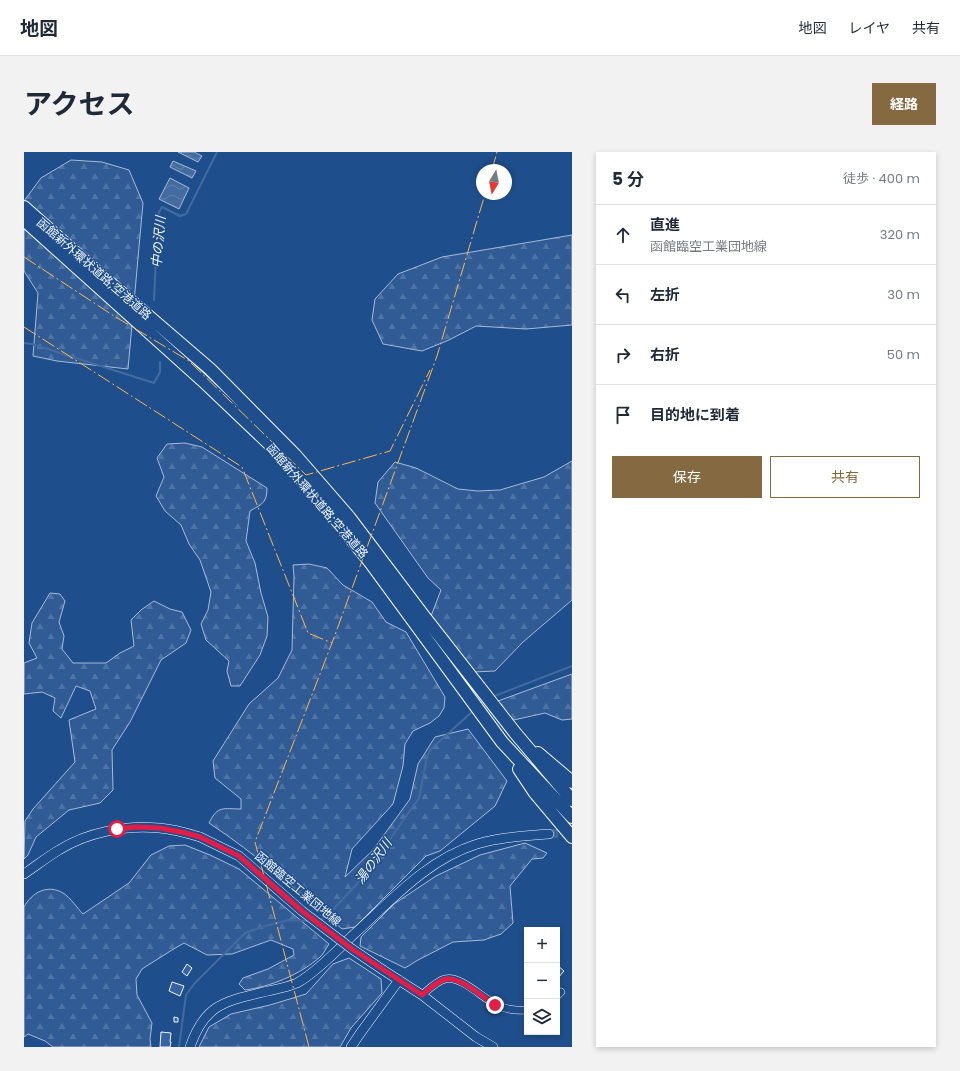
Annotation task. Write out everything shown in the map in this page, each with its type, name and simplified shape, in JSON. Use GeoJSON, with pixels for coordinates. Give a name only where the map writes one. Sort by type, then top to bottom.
{"type":"FeatureCollection","features":[{"type":"Feature","properties":{"kind":"highway","name":"函館新外環状道路;空港道路"},"geometry":{"type":"LineString","coordinates":[[24,207],[210,369],[296,456],[349,516],[502,742],[521,767]]}},
{"type":"Feature","properties":{"kind":"highway","name":"函館新外環状道路;空港道路"},"geometry":{"type":"LineString","coordinates":[[24,220],[202,380],[283,456],[370,562],[516,734],[536,754]]}},
{"type":"Feature","properties":{"kind":"highway"},"geometry":{"type":"LineString","coordinates":[[536,754],[572,782]]}},
{"type":"Feature","properties":{"kind":"highway"},"geometry":{"type":"LineString","coordinates":[[536,754],[572,800]]}},
{"type":"Feature","properties":{"kind":"highway"},"geometry":{"type":"LineString","coordinates":[[521,767],[572,816]]}},
{"type":"Feature","properties":{"kind":"highway"},"geometry":{"type":"LineString","coordinates":[[521,767],[535,793],[572,837]]}},
{"type":"Feature","properties":{"kind":"main road","name":"函館臨空工業団地線"},"geometry":{"type":"LineString","coordinates":[[24,874],[60,849],[96,833],[136,827],[160,828],[200,837],[239,856],[302,911],[352,949],[422,995],[476,1037],[493,1047]]}},
{"type":"Feature","properties":{"kind":"main road"},"geometry":{"type":"LineString","coordinates":[[190,1047],[203,1018],[215,1007],[297,983],[334,953],[433,864],[478,844],[514,837],[549,834]]}},
{"type":"Feature","properties":{"kind":"main road"},"geometry":{"type":"LineString","coordinates":[[351,1047],[399,980]]}},
{"type":"Feature","properties":{"kind":"street"},"geometry":{"type":"LineString","coordinates":[[422,995],[439,981],[446,978],[452,978],[495,1005],[516,1011],[524,1010]]}},
{"type":"Feature","properties":{"kind":"green space"},"geometry":{"type":"Polygon","coordinates":[[[71,160],[102,162],[129,170],[143,203],[128,369],[57,361],[33,356],[38,293],[24,271],[24,201],[41,178],[71,160]]]}},
{"type":"Feature","properties":{"kind":"green space"},"geometry":{"type":"Polygon","coordinates":[[[572,235],[572,325],[526,329],[476,326],[449,340],[422,351],[383,344],[372,320],[375,299],[398,274],[442,257],[572,235]]]}},
{"type":"Feature","properties":{"kind":"green space"},"geometry":{"type":"Polygon","coordinates":[[[185,443],[202,447],[267,488],[265,500],[258,507],[250,511],[246,541],[255,563],[268,617],[267,636],[260,655],[240,686],[231,686],[227,671],[229,661],[206,640],[201,624],[208,610],[211,592],[200,560],[189,544],[181,525],[165,511],[156,496],[164,477],[157,458],[167,444],[185,443]]]}},
{"type":"Feature","properties":{"kind":"green space"},"geometry":{"type":"Polygon","coordinates":[[[572,461],[572,600],[523,642],[495,671],[473,672],[431,616],[441,590],[428,578],[375,503],[378,482],[395,462],[416,468],[458,489],[478,491],[500,490],[544,477],[572,461]]]}},
{"type":"Feature","properties":{"kind":"green space"},"geometry":{"type":"Polygon","coordinates":[[[309,564],[327,568],[343,585],[372,602],[386,622],[406,632],[445,697],[444,708],[439,716],[430,723],[413,731],[405,744],[403,766],[393,804],[352,849],[345,877],[373,850],[410,799],[418,764],[435,737],[468,729],[507,781],[495,806],[440,851],[426,856],[355,927],[342,929],[260,860],[209,823],[215,813],[222,809],[241,809],[241,799],[215,778],[213,761],[249,704],[278,678],[292,650],[293,565],[309,564]]]}},
{"type":"Feature","properties":{"kind":"green space"},"geometry":{"type":"Polygon","coordinates":[[[50,593],[60,594],[65,601],[59,622],[64,636],[62,649],[73,663],[106,663],[120,653],[134,646],[131,620],[141,610],[154,601],[170,609],[182,612],[191,630],[186,643],[161,660],[130,722],[112,750],[113,790],[100,803],[69,810],[36,837],[28,855],[24,859],[25,821],[33,809],[75,762],[69,720],[96,709],[90,691],[76,686],[61,718],[53,711],[55,698],[42,692],[24,694],[24,663],[37,658],[29,643],[32,623],[50,593]]]}},
{"type":"Feature","properties":{"kind":"green space"},"geometry":{"type":"Polygon","coordinates":[[[572,674],[572,719],[562,720],[545,713],[509,721],[495,713],[498,701],[572,674]]]}},
{"type":"Feature","properties":{"kind":"green space"},"geometry":{"type":"Polygon","coordinates":[[[525,843],[547,853],[543,858],[532,859],[510,886],[513,923],[501,934],[484,940],[453,942],[405,968],[360,946],[361,937],[394,904],[436,876],[480,855],[525,843]]]}},
{"type":"Feature","properties":{"kind":"green space"},"geometry":{"type":"Polygon","coordinates":[[[185,845],[239,869],[329,944],[323,954],[304,969],[285,979],[265,986],[245,990],[239,984],[243,978],[268,969],[294,955],[293,949],[271,940],[232,954],[207,955],[184,943],[142,969],[136,979],[137,995],[152,1023],[150,1039],[151,1047],[53,1047],[45,1041],[28,1034],[24,1037],[24,907],[31,897],[41,891],[52,889],[57,890],[69,898],[83,914],[129,883],[151,855],[169,846],[185,845]]]}},
{"type":"Feature","properties":{"kind":"green space"},"geometry":{"type":"Polygon","coordinates":[[[349,958],[381,979],[382,993],[351,1028],[340,1047],[199,1047],[209,1027],[231,1014],[270,1005],[306,994],[333,964],[349,958]]]}},
{"type":"Feature","properties":{"kind":"water"},"geometry":{"type":"Polygon","coordinates":[[[178,152],[194,152],[202,156],[198,162],[178,152]]]}},
{"type":"Feature","properties":{"kind":"water"},"geometry":{"type":"Polygon","coordinates":[[[173,161],[196,171],[192,178],[170,167],[173,161]]]}},
{"type":"Feature","properties":{"kind":"water"},"geometry":{"type":"Polygon","coordinates":[[[170,178],[189,188],[179,209],[159,199],[170,178]]]}},
{"type":"Feature","properties":{"kind":"building"},"geometry":{"type":"Polygon","coordinates":[[[187,964],[192,968],[187,976],[182,972],[187,964]]]}},
{"type":"Feature","properties":{"kind":"building"},"geometry":{"type":"Polygon","coordinates":[[[560,968],[564,971],[560,976],[560,968]]]}},
{"type":"Feature","properties":{"kind":"building"},"geometry":{"type":"Polygon","coordinates":[[[172,982],[184,986],[180,996],[169,991],[172,982]]]}},
{"type":"Feature","properties":{"kind":"building"},"geometry":{"type":"Polygon","coordinates":[[[174,1017],[178,1018],[178,1022],[174,1022],[174,1017]]]}},
{"type":"Feature","properties":{"kind":"building"},"geometry":{"type":"Polygon","coordinates":[[[161,1032],[171,1033],[170,1047],[160,1047],[161,1032]]]}},
{"type":"Feature","properties":{"kind":"waterway","name":"中の沢川"},"geometry":{"type":"LineString","coordinates":[[154,300],[158,214],[162,207],[180,216],[186,214],[217,152]]}},
{"type":"Feature","properties":{"kind":"waterway","name":"中の沢川"},"geometry":{"type":"LineString","coordinates":[[24,343],[32,344],[154,383],[160,372],[160,362]]}},
{"type":"Feature","properties":{"kind":"waterway","name":"湯の沢川"},"geometry":{"type":"LineString","coordinates":[[492,697],[572,666]]}},
{"type":"Feature","properties":{"kind":"waterway","name":"湯の沢川"},"geometry":{"type":"LineString","coordinates":[[320,920],[326,917],[369,869],[419,798],[430,750],[474,710]]}},
{"type":"Feature","properties":{"kind":"waterway","name":"湯の沢川"},"geometry":{"type":"LineString","coordinates":[[179,1047],[186,995],[194,984],[245,933],[289,920],[310,921]]}},
{"type":"Feature","properties":{"kind":"tunnel"},"geometry":{"type":"LineString","coordinates":[[549,834],[572,832]]}},
{"type":"Feature","properties":{"kind":"power"},"geometry":{"type":"LineString","coordinates":[[494,164],[497,152]]}},
{"type":"Feature","properties":{"kind":"power"},"geometry":{"type":"LineString","coordinates":[[309,1047],[255,842],[332,643],[437,356],[483,200]]}},
{"type":"Feature","properties":{"kind":"power"},"geometry":{"type":"LineString","coordinates":[[24,257],[114,316],[189,361],[306,475],[390,451],[430,370]]}},
{"type":"Feature","properties":{"kind":"power"},"geometry":{"type":"LineString","coordinates":[[24,327],[242,467],[308,633],[332,643]]}},
{"type":"Feature","properties":{"kind":"route"},"geometry":{"type":"LineString","coordinates":[[117,829],[136,827],[160,828],[200,837],[239,856],[302,911],[352,949],[422,995],[439,981],[446,978],[452,978],[495,1005]]}}]}
